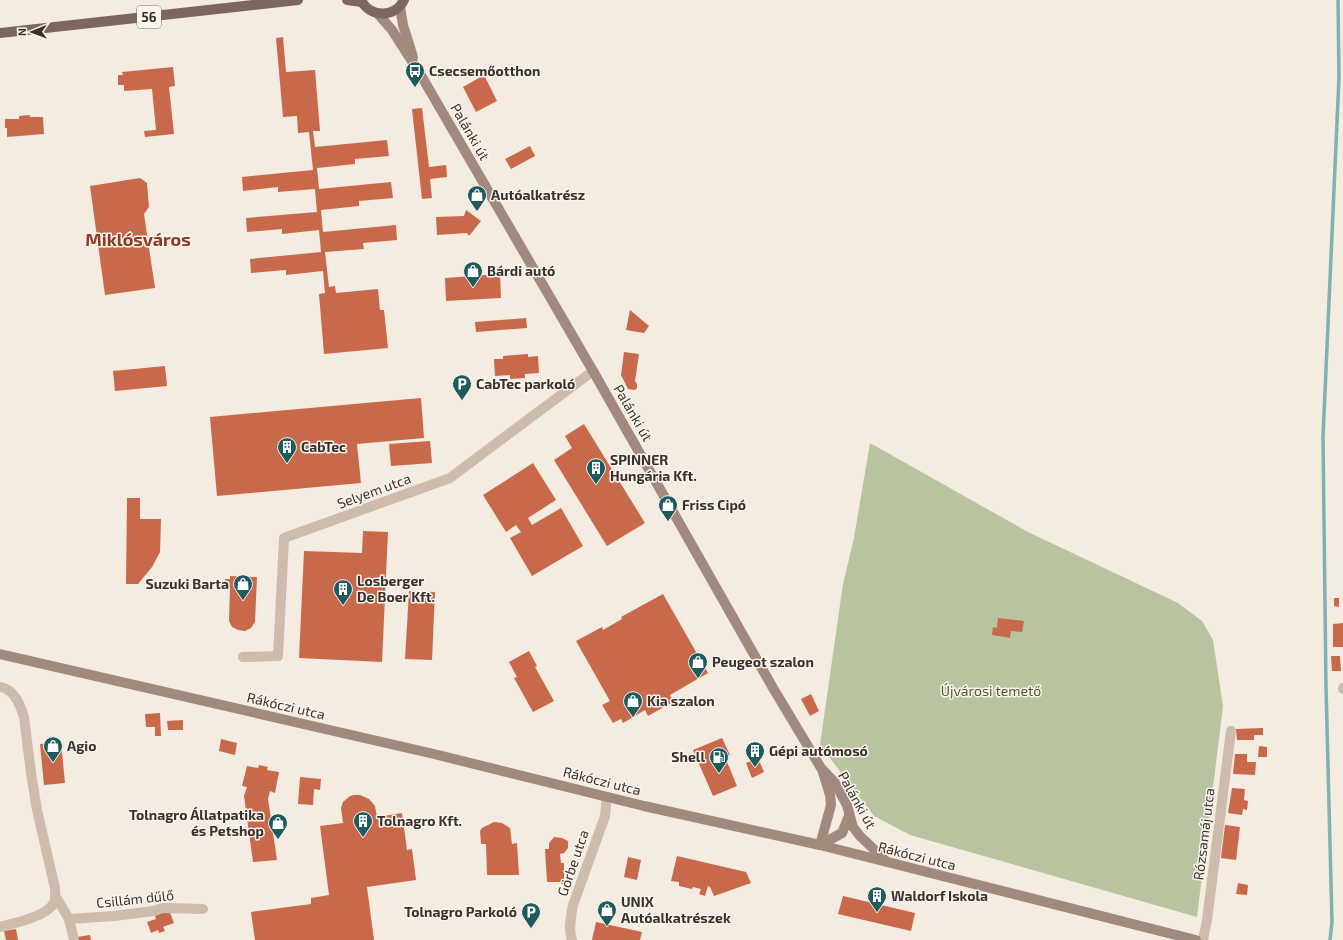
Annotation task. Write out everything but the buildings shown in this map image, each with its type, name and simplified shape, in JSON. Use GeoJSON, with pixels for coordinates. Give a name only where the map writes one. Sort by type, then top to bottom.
{"type":"FeatureCollection","features":[{"type":"Feature","properties":{"kind":"main road","name":"56"},"geometry":{"type":"LineString","coordinates":[[0,33],[298,0]]}},
{"type":"Feature","properties":{"kind":"main road"},"geometry":{"type":"LineString","coordinates":[[346,0],[361,1],[366,7],[378,14],[390,13],[402,3]]}},
{"type":"Feature","properties":{"kind":"street","name":"Palánki út"},"geometry":{"type":"LineString","coordinates":[[402,3],[403,25],[418,72]]}},
{"type":"Feature","properties":{"kind":"street","name":"Palánki út"},"geometry":{"type":"LineString","coordinates":[[378,14],[392,30],[418,72],[593,371],[769,681],[821,768],[838,789],[847,805],[853,827],[860,836],[887,862]]}},
{"type":"Feature","properties":{"kind":"street","name":"Selyem utca"},"geometry":{"type":"LineString","coordinates":[[243,657],[278,656],[284,538],[450,478],[593,371]]}},
{"type":"Feature","properties":{"kind":"street","name":"Rákóczi utca"},"geometry":{"type":"LineString","coordinates":[[0,654],[434,754],[607,797],[820,845],[1196,940]]}},
{"type":"Feature","properties":{"kind":"street"},"geometry":{"type":"LineString","coordinates":[[0,687],[6,688],[12,693],[22,708],[37,810],[56,897],[69,919],[74,940]]}},
{"type":"Feature","properties":{"kind":"street","name":"Rózsamáj utca"},"geometry":{"type":"LineString","coordinates":[[1203,940],[1208,920],[1231,731]]}},
{"type":"Feature","properties":{"kind":"street","name":"Palánki út"},"geometry":{"type":"LineString","coordinates":[[820,845],[831,804],[830,795],[821,768]]}},
{"type":"Feature","properties":{"kind":"street","name":"Görbe utca"},"geometry":{"type":"LineString","coordinates":[[572,940],[571,919],[573,905],[605,816],[607,797]]}},
{"type":"Feature","properties":{"kind":"street"},"geometry":{"type":"LineString","coordinates":[[820,845],[842,833],[849,816]]}},
{"type":"Feature","properties":{"kind":"street"},"geometry":{"type":"LineString","coordinates":[[0,927],[44,912],[54,903],[56,897]]}},
{"type":"Feature","properties":{"kind":"street","name":"Csillám dűlő"},"geometry":{"type":"LineString","coordinates":[[69,919],[114,916],[163,908],[203,909]]}},
{"type":"Feature","properties":{"kind":"green space","name":"Újvárosi temető"},"geometry":{"type":"Polygon","coordinates":[[[870,443],[1028,532],[1178,603],[1202,621],[1213,640],[1223,706],[1197,917],[910,835],[874,816],[820,745],[843,584],[854,538],[870,443]]]}},
{"type":"Feature","properties":{"kind":"waterway"},"geometry":{"type":"LineString","coordinates":[[1330,940],[1332,922],[1326,687],[1323,437],[1339,77],[1338,0]]}},
{"type":"Feature","properties":{"kind":"place","name":"Csecsemőotthon"},"geometry":{"type":"Point","coordinates":[415,88]}},
{"type":"Feature","properties":{"kind":"place","name":"Autóalkatrész"},"geometry":{"type":"Point","coordinates":[477,212]}},
{"type":"Feature","properties":{"kind":"place","name":"Bárdi autó"},"geometry":{"type":"Point","coordinates":[473,288]}},
{"type":"Feature","properties":{"kind":"place","name":"CabTec parkoló"},"geometry":{"type":"Point","coordinates":[462,401]}},
{"type":"Feature","properties":{"kind":"place","name":"CabTec"},"geometry":{"type":"Point","coordinates":[287,464]}},
{"type":"Feature","properties":{"kind":"place","name":"SPINNER Hungária Kft."},"geometry":{"type":"Point","coordinates":[596,485]}},
{"type":"Feature","properties":{"kind":"place","name":"Friss Cipó"},"geometry":{"type":"Point","coordinates":[668,522]}},
{"type":"Feature","properties":{"kind":"place","name":"Suzuki Barta"},"geometry":{"type":"Point","coordinates":[243,601]}},
{"type":"Feature","properties":{"kind":"place","name":"Losberger De Boer Kft."},"geometry":{"type":"Point","coordinates":[343,606]}},
{"type":"Feature","properties":{"kind":"place","name":"Peugeot szalon"},"geometry":{"type":"Point","coordinates":[698,679]}},
{"type":"Feature","properties":{"kind":"place","name":"Kia szalon"},"geometry":{"type":"Point","coordinates":[633,718]}},
{"type":"Feature","properties":{"kind":"place","name":"Agio"},"geometry":{"type":"Point","coordinates":[53,763]}},
{"type":"Feature","properties":{"kind":"place","name":"Gépi autómosó"},"geometry":{"type":"Point","coordinates":[755,768]}},
{"type":"Feature","properties":{"kind":"place","name":"Shell"},"geometry":{"type":"Point","coordinates":[719,774]}},
{"type":"Feature","properties":{"kind":"place","name":"Tolnagro Kft."},"geometry":{"type":"Point","coordinates":[363,838]}},
{"type":"Feature","properties":{"kind":"place","name":"Tolnagro Állatpatika és Petshop"},"geometry":{"type":"Point","coordinates":[278,840]}},
{"type":"Feature","properties":{"kind":"place","name":"Waldorf Iskola"},"geometry":{"type":"Point","coordinates":[877,913]}},
{"type":"Feature","properties":{"kind":"place","name":"UNIX Autóalkatrészek"},"geometry":{"type":"Point","coordinates":[607,927]}},
{"type":"Feature","properties":{"kind":"place","name":"Tolnagro Parkoló"},"geometry":{"type":"Point","coordinates":[531,929]}},
{"type":"Feature","properties":{"kind":"district","name":"Miklósváros"},"geometry":{"type":"Point","coordinates":[138,240]}}]}
